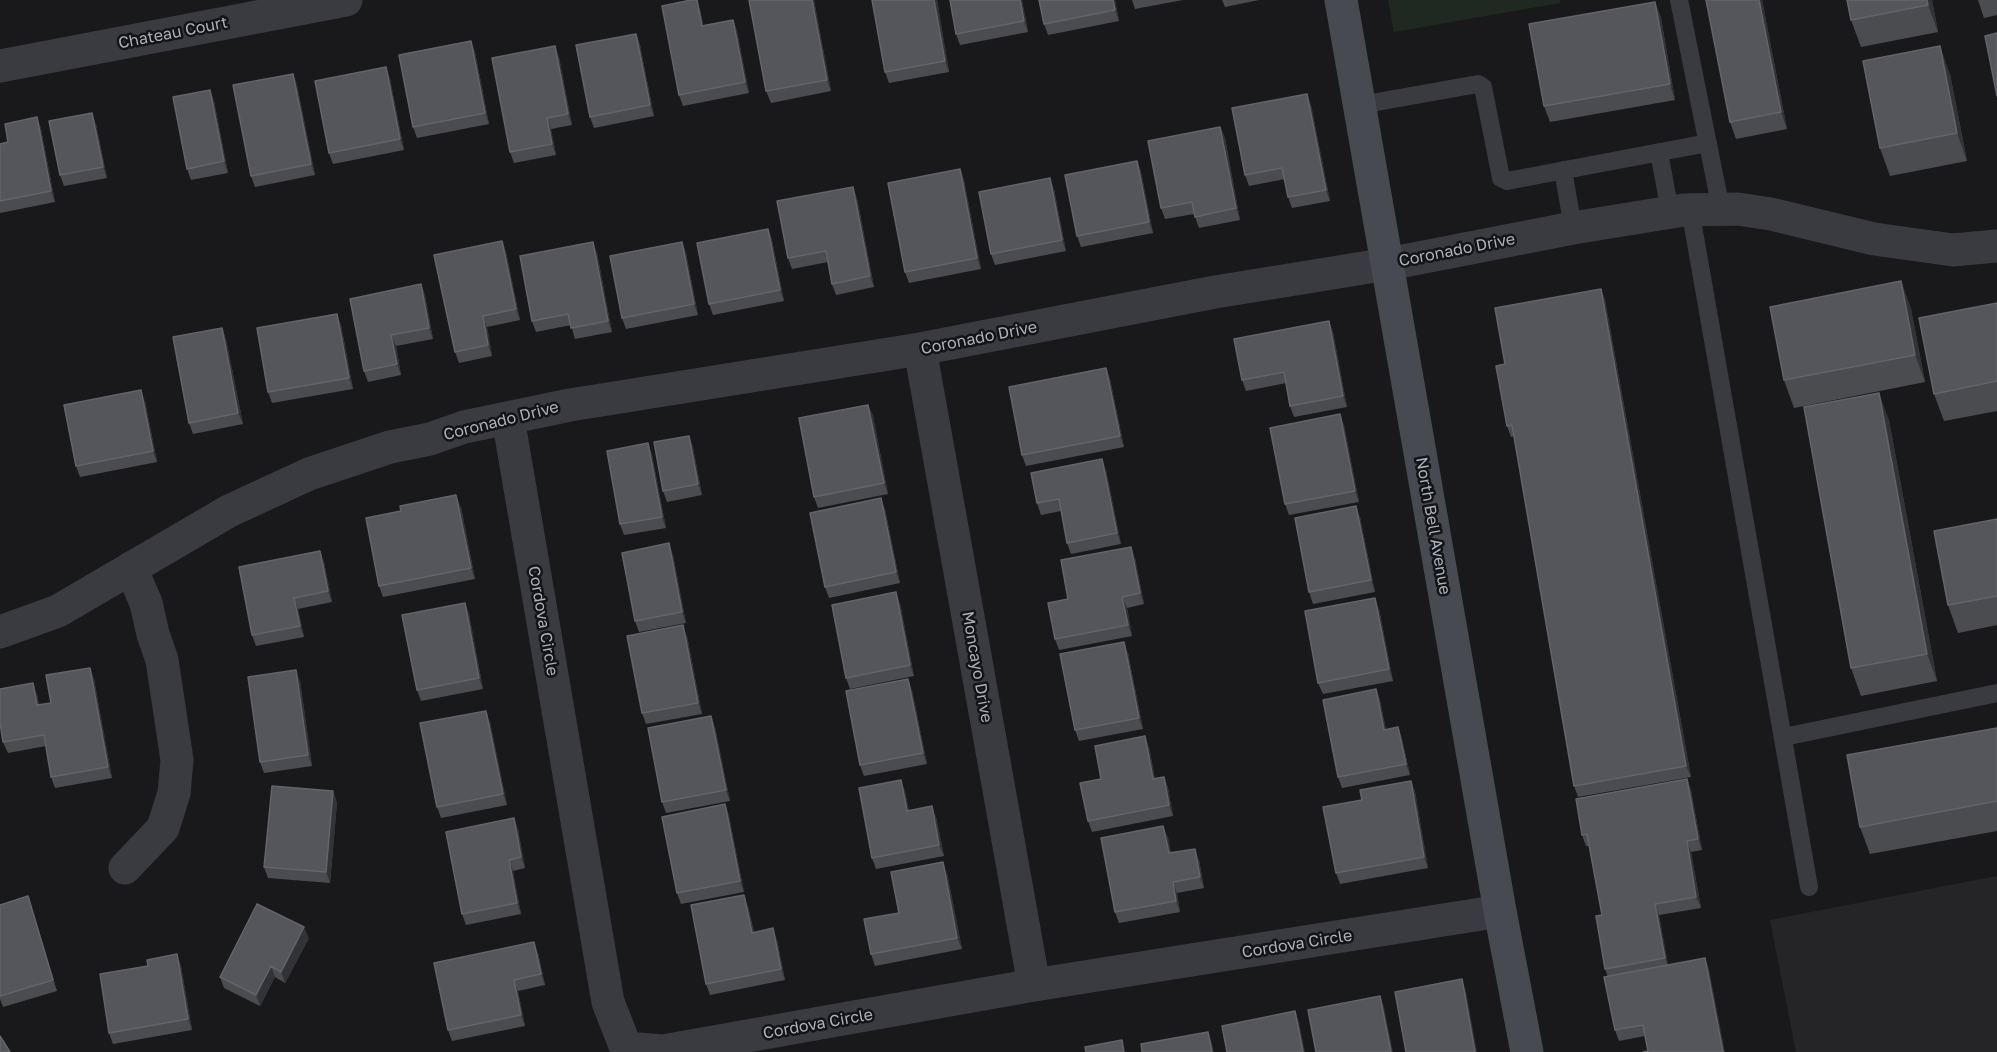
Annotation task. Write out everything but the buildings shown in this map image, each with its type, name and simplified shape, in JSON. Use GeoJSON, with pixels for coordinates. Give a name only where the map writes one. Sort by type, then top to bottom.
{"type":"FeatureCollection","features":[{"type":"Feature","properties":{"kind":"street","name":"Chateau Court"},"geometry":{"type":"LineString","coordinates":[[0,66],[346,0]]}},
{"type":"Feature","properties":{"kind":"street","name":"North Bell Avenue"},"geometry":{"type":"LineString","coordinates":[[1341,0],[1500,911],[1527,1052]]}},
{"type":"Feature","properties":{"kind":"street","name":"Coronado Drive"},"geometry":{"type":"LineString","coordinates":[[0,632],[58,611],[229,511],[309,474],[390,447],[430,439],[464,427],[570,405],[920,349],[1215,292],[1388,264],[1573,228],[1694,210],[1738,209],[1771,214],[1874,239],[1953,250],[1997,246]]}},
{"type":"Feature","properties":{"kind":"street","name":"Moncayo Drive"},"geometry":{"type":"LineString","coordinates":[[920,349],[1034,985]]}},
{"type":"Feature","properties":{"kind":"street","name":"Cordova Circle"},"geometry":{"type":"LineString","coordinates":[[508,418],[608,1002],[626,1048],[663,1051],[1034,985],[1500,911]]}},
{"type":"Feature","properties":{"kind":"street"},"geometry":{"type":"LineString","coordinates":[[125,868],[163,828],[174,793],[177,760],[162,660],[153,634],[147,603],[130,568]]}},
{"type":"Feature","properties":{"kind":"lane"},"geometry":{"type":"LineString","coordinates":[[1679,0],[1708,143],[1694,210]]}},
{"type":"Feature","properties":{"kind":"lane"},"geometry":{"type":"LineString","coordinates":[[1360,105],[1478,84],[1483,87],[1502,178],[1508,181],[1708,143]]}},
{"type":"Feature","properties":{"kind":"lane"},"geometry":{"type":"LineString","coordinates":[[1659,152],[1694,210],[1809,887]]}},
{"type":"Feature","properties":{"kind":"lane"},"geometry":{"type":"LineString","coordinates":[[1563,171],[1573,228]]}},
{"type":"Feature","properties":{"kind":"lane"},"geometry":{"type":"LineString","coordinates":[[1784,737],[1997,693]]}},
{"type":"Feature","properties":{"kind":"shaded area"},"geometry":{"type":"Polygon","coordinates":[[[1388,0],[1560,0],[1560,3],[1394,32],[1388,0]]]}},
{"type":"Feature","properties":{"kind":"shaded area"},"geometry":{"type":"Polygon","coordinates":[[[1997,876],[1997,1052],[1796,1052],[1770,920],[1997,876]]]}}]}
